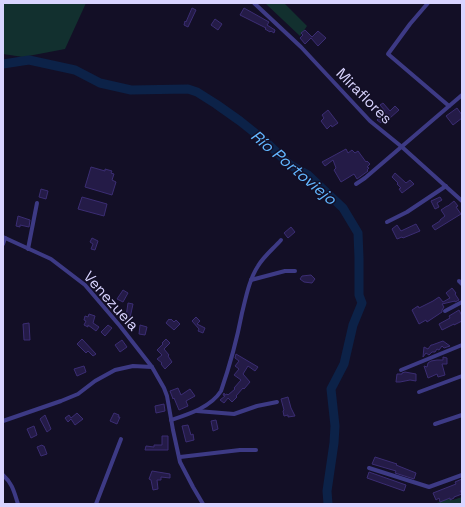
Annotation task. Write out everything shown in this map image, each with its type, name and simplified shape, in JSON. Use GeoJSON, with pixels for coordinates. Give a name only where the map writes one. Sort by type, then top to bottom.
{"type":"FeatureCollection","features":[{"type":"Feature","properties":{"kind":"street"},"geometry":{"type":"LineString","coordinates":[[428,3],[410,24],[388,54],[449,106]]}},
{"type":"Feature","properties":{"kind":"street","name":"Miraflores"},"geometry":{"type":"LineString","coordinates":[[256,4],[301,47],[370,121],[402,147],[462,201]]}},
{"type":"Feature","properties":{"kind":"street"},"geometry":{"type":"LineString","coordinates":[[356,184],[402,147],[462,95]]}},
{"type":"Feature","properties":{"kind":"street"},"geometry":{"type":"LineString","coordinates":[[387,222],[407,212],[446,186]]}},
{"type":"Feature","properties":{"kind":"street"},"geometry":{"type":"LineString","coordinates":[[28,248],[37,203]]}},
{"type":"Feature","properties":{"kind":"street"},"geometry":{"type":"LineString","coordinates":[[3,244],[4,237]]}},
{"type":"Feature","properties":{"kind":"street","name":"Venezuela"},"geometry":{"type":"LineString","coordinates":[[4,237],[51,259],[85,286],[120,326],[152,368],[164,388],[180,462],[203,504]]}},
{"type":"Feature","properties":{"kind":"street"},"geometry":{"type":"LineString","coordinates":[[171,420],[197,411],[217,398],[222,391],[237,335],[245,297],[251,280],[258,266],[281,240]]}},
{"type":"Feature","properties":{"kind":"street"},"geometry":{"type":"LineString","coordinates":[[251,280],[285,271],[295,271]]}},
{"type":"Feature","properties":{"kind":"street"},"geometry":{"type":"LineString","coordinates":[[445,311],[462,302]]}},
{"type":"Feature","properties":{"kind":"street"},"geometry":{"type":"LineString","coordinates":[[400,370],[462,345]]}},
{"type":"Feature","properties":{"kind":"street"},"geometry":{"type":"LineString","coordinates":[[3,421],[78,394],[115,370],[133,366],[152,368]]}},
{"type":"Feature","properties":{"kind":"street"},"geometry":{"type":"LineString","coordinates":[[419,392],[462,376]]}},
{"type":"Feature","properties":{"kind":"street"},"geometry":{"type":"LineString","coordinates":[[197,411],[234,414],[257,406],[276,402]]}},
{"type":"Feature","properties":{"kind":"street"},"geometry":{"type":"LineString","coordinates":[[435,424],[462,415]]}},
{"type":"Feature","properties":{"kind":"street"},"geometry":{"type":"LineString","coordinates":[[96,504],[121,439]]}},
{"type":"Feature","properties":{"kind":"street"},"geometry":{"type":"LineString","coordinates":[[180,457],[240,450],[256,450]]}},
{"type":"Feature","properties":{"kind":"street"},"geometry":{"type":"LineString","coordinates":[[369,468],[429,487],[462,476]]}},
{"type":"Feature","properties":{"kind":"street"},"geometry":{"type":"LineString","coordinates":[[3,475],[9,480],[18,504]]}},
{"type":"Feature","properties":{"kind":"green space"},"geometry":{"type":"Polygon","coordinates":[[[3,3],[86,3],[65,49],[23,57],[3,54],[3,3]]]}},
{"type":"Feature","properties":{"kind":"green space"},"geometry":{"type":"Polygon","coordinates":[[[265,3],[285,3],[307,26],[300,36],[265,3]]]}},
{"type":"Feature","properties":{"kind":"green space"},"geometry":{"type":"Polygon","coordinates":[[[462,497],[462,504],[434,504],[447,499],[453,500],[462,497]]]}},
{"type":"Feature","properties":{"kind":"building"},"geometry":{"type":"Polygon","coordinates":[[[192,8],[196,10],[188,27],[184,25],[192,8]]]}},
{"type":"Feature","properties":{"kind":"building"},"geometry":{"type":"Polygon","coordinates":[[[244,8],[269,22],[267,25],[275,30],[274,33],[240,15],[244,8]]]}},
{"type":"Feature","properties":{"kind":"building"},"geometry":{"type":"Polygon","coordinates":[[[215,19],[222,24],[218,30],[211,25],[215,19]]]}},
{"type":"Feature","properties":{"kind":"building"},"geometry":{"type":"Polygon","coordinates":[[[305,30],[312,37],[318,31],[326,38],[318,46],[311,38],[305,44],[300,38],[303,35],[301,33],[305,30]]]}},
{"type":"Feature","properties":{"kind":"building"},"geometry":{"type":"Polygon","coordinates":[[[342,74],[359,90],[355,94],[339,77],[342,74]]]}},
{"type":"Feature","properties":{"kind":"building"},"geometry":{"type":"Polygon","coordinates":[[[383,103],[390,111],[395,106],[399,110],[390,118],[388,116],[381,123],[377,120],[385,111],[380,105],[383,103]]]}},
{"type":"Feature","properties":{"kind":"building"},"geometry":{"type":"Polygon","coordinates":[[[457,108],[462,115],[462,118],[453,125],[446,116],[457,108]]]}},
{"type":"Feature","properties":{"kind":"building"},"geometry":{"type":"Polygon","coordinates":[[[328,110],[338,123],[332,127],[331,125],[327,129],[321,121],[324,118],[322,115],[328,110]]]}},
{"type":"Feature","properties":{"kind":"building"},"geometry":{"type":"Polygon","coordinates":[[[346,149],[348,153],[352,150],[355,153],[358,151],[366,162],[367,161],[370,164],[367,167],[369,168],[367,170],[368,171],[357,179],[354,174],[341,182],[334,170],[336,168],[333,160],[325,166],[322,162],[346,149]]]}},
{"type":"Feature","properties":{"kind":"building"},"geometry":{"type":"Polygon","coordinates":[[[91,167],[105,171],[105,169],[112,171],[111,173],[114,174],[112,180],[116,182],[112,195],[85,187],[91,167]]]}},
{"type":"Feature","properties":{"kind":"building"},"geometry":{"type":"Polygon","coordinates":[[[395,173],[406,183],[410,180],[414,184],[402,193],[399,189],[401,188],[397,184],[398,183],[392,177],[395,173]]]}},
{"type":"Feature","properties":{"kind":"building"},"geometry":{"type":"Polygon","coordinates":[[[41,189],[48,191],[46,199],[39,197],[41,189]]]}},
{"type":"Feature","properties":{"kind":"building"},"geometry":{"type":"Polygon","coordinates":[[[82,197],[107,204],[104,216],[78,209],[82,197]]]}},
{"type":"Feature","properties":{"kind":"building"},"geometry":{"type":"Polygon","coordinates":[[[440,197],[442,200],[437,203],[439,207],[435,209],[431,201],[440,197]]]}},
{"type":"Feature","properties":{"kind":"building"},"geometry":{"type":"Polygon","coordinates":[[[454,201],[461,214],[435,230],[432,226],[445,216],[441,210],[454,201]]]}},
{"type":"Feature","properties":{"kind":"building"},"geometry":{"type":"Polygon","coordinates":[[[18,216],[30,220],[29,227],[20,225],[20,227],[16,226],[18,216]]]}},
{"type":"Feature","properties":{"kind":"building"},"geometry":{"type":"Polygon","coordinates":[[[416,224],[420,231],[403,238],[397,239],[392,229],[397,225],[401,231],[416,224]]]}},
{"type":"Feature","properties":{"kind":"building"},"geometry":{"type":"Polygon","coordinates":[[[291,227],[295,232],[288,238],[284,233],[291,227]]]}},
{"type":"Feature","properties":{"kind":"building"},"geometry":{"type":"Polygon","coordinates":[[[92,238],[98,241],[95,250],[91,249],[93,244],[90,242],[92,238]]]}},
{"type":"Feature","properties":{"kind":"building"},"geometry":{"type":"Polygon","coordinates":[[[311,275],[315,279],[312,283],[304,282],[300,279],[302,276],[311,275]]]}},
{"type":"Feature","properties":{"kind":"building"},"geometry":{"type":"Polygon","coordinates":[[[452,288],[459,300],[442,304],[444,307],[442,312],[427,322],[426,320],[419,324],[412,310],[418,306],[419,308],[439,297],[443,302],[450,298],[446,293],[452,288]]]}},
{"type":"Feature","properties":{"kind":"building"},"geometry":{"type":"Polygon","coordinates":[[[123,290],[128,293],[123,302],[117,299],[123,290]]]}},
{"type":"Feature","properties":{"kind":"building"},"geometry":{"type":"Polygon","coordinates":[[[128,303],[133,304],[130,318],[126,317],[128,303]]]}},
{"type":"Feature","properties":{"kind":"building"},"geometry":{"type":"Polygon","coordinates":[[[459,310],[462,316],[462,321],[442,330],[439,324],[450,318],[449,316],[459,310]]]}},
{"type":"Feature","properties":{"kind":"building"},"geometry":{"type":"Polygon","coordinates":[[[89,314],[95,316],[93,323],[99,327],[96,331],[88,325],[88,327],[84,325],[86,321],[84,320],[85,316],[88,317],[89,314]]]}},
{"type":"Feature","properties":{"kind":"building"},"geometry":{"type":"Polygon","coordinates":[[[196,317],[200,321],[197,324],[205,328],[203,333],[198,331],[199,329],[192,321],[196,317]]]}},
{"type":"Feature","properties":{"kind":"building"},"geometry":{"type":"Polygon","coordinates":[[[169,319],[174,322],[176,320],[180,324],[174,330],[166,323],[169,319]]]}},
{"type":"Feature","properties":{"kind":"building"},"geometry":{"type":"Polygon","coordinates":[[[29,323],[30,340],[24,340],[23,324],[29,323]]]}},
{"type":"Feature","properties":{"kind":"building"},"geometry":{"type":"Polygon","coordinates":[[[108,325],[112,328],[105,336],[101,332],[108,325]]]}},
{"type":"Feature","properties":{"kind":"building"},"geometry":{"type":"Polygon","coordinates":[[[140,325],[147,327],[145,335],[139,334],[140,325]]]}},
{"type":"Feature","properties":{"kind":"building"},"geometry":{"type":"Polygon","coordinates":[[[82,339],[96,354],[93,356],[88,351],[86,353],[77,344],[82,339]]]}},
{"type":"Feature","properties":{"kind":"building"},"geometry":{"type":"Polygon","coordinates":[[[166,339],[170,343],[164,349],[172,362],[165,369],[161,364],[162,363],[157,359],[162,355],[157,350],[166,339]]]}},
{"type":"Feature","properties":{"kind":"building"},"geometry":{"type":"Polygon","coordinates":[[[122,340],[127,347],[120,352],[115,345],[122,340]]]}},
{"type":"Feature","properties":{"kind":"building"},"geometry":{"type":"Polygon","coordinates":[[[443,341],[450,346],[444,348],[442,346],[439,350],[437,349],[429,355],[426,353],[423,357],[424,347],[428,349],[431,345],[443,341]]]}},
{"type":"Feature","properties":{"kind":"building"},"geometry":{"type":"Polygon","coordinates":[[[236,354],[258,367],[255,371],[248,366],[243,374],[250,382],[232,402],[228,398],[224,403],[220,400],[225,396],[223,395],[224,393],[225,395],[228,395],[235,389],[234,388],[241,380],[234,375],[239,369],[235,366],[239,361],[235,358],[236,354]]]}},
{"type":"Feature","properties":{"kind":"building"},"geometry":{"type":"Polygon","coordinates":[[[443,357],[447,358],[447,364],[442,364],[445,375],[438,377],[437,374],[428,378],[424,366],[427,367],[428,363],[431,361],[443,360],[443,357]]]}},
{"type":"Feature","properties":{"kind":"building"},"geometry":{"type":"Polygon","coordinates":[[[84,366],[86,372],[77,376],[74,369],[84,366]]]}},
{"type":"Feature","properties":{"kind":"building"},"geometry":{"type":"Polygon","coordinates":[[[405,372],[416,374],[416,381],[410,380],[396,382],[397,374],[402,374],[405,372]]]}},
{"type":"Feature","properties":{"kind":"building"},"geometry":{"type":"Polygon","coordinates":[[[178,388],[181,395],[190,389],[195,396],[186,401],[188,406],[179,410],[170,391],[178,388]]]}},
{"type":"Feature","properties":{"kind":"building"},"geometry":{"type":"Polygon","coordinates":[[[288,397],[295,416],[284,416],[281,399],[288,397]]]}},
{"type":"Feature","properties":{"kind":"building"},"geometry":{"type":"Polygon","coordinates":[[[164,404],[165,411],[156,413],[155,406],[164,404]]]}},
{"type":"Feature","properties":{"kind":"building"},"geometry":{"type":"Polygon","coordinates":[[[77,413],[83,419],[75,425],[71,419],[68,422],[65,418],[69,415],[71,418],[77,413]]]}},
{"type":"Feature","properties":{"kind":"building"},"geometry":{"type":"Polygon","coordinates":[[[114,413],[120,417],[117,424],[110,421],[114,413]]]}},
{"type":"Feature","properties":{"kind":"building"},"geometry":{"type":"Polygon","coordinates":[[[45,415],[51,429],[47,432],[40,419],[45,415]]]}},
{"type":"Feature","properties":{"kind":"building"},"geometry":{"type":"Polygon","coordinates":[[[216,420],[218,429],[213,431],[211,421],[216,420]]]}},
{"type":"Feature","properties":{"kind":"building"},"geometry":{"type":"Polygon","coordinates":[[[188,425],[191,435],[193,434],[194,440],[186,442],[182,426],[188,425]]]}},
{"type":"Feature","properties":{"kind":"building"},"geometry":{"type":"Polygon","coordinates":[[[34,426],[37,435],[31,438],[27,429],[34,426]]]}},
{"type":"Feature","properties":{"kind":"building"},"geometry":{"type":"Polygon","coordinates":[[[162,436],[168,436],[168,450],[145,450],[146,446],[154,447],[154,445],[162,445],[162,436]]]}},
{"type":"Feature","properties":{"kind":"building"},"geometry":{"type":"Polygon","coordinates":[[[42,445],[44,446],[47,454],[41,456],[37,447],[42,445]]]}},
{"type":"Feature","properties":{"kind":"building"},"geometry":{"type":"Polygon","coordinates":[[[375,457],[397,464],[396,465],[416,473],[414,479],[395,473],[396,471],[372,464],[375,457]]]}},
{"type":"Feature","properties":{"kind":"building"},"geometry":{"type":"Polygon","coordinates":[[[152,471],[170,474],[170,478],[161,477],[161,480],[157,480],[158,489],[153,490],[151,480],[149,479],[152,471]]]}},
{"type":"Feature","properties":{"kind":"building"},"geometry":{"type":"Polygon","coordinates":[[[369,472],[406,485],[404,491],[367,478],[369,472]]]}},
{"type":"Feature","properties":{"kind":"building"},"geometry":{"type":"Polygon","coordinates":[[[462,479],[462,490],[460,491],[462,494],[450,500],[450,498],[440,502],[439,498],[436,500],[433,493],[456,484],[455,482],[462,479]]]}},
{"type":"Feature","properties":{"kind":"waterway","name":"Río Portoviejo"},"geometry":{"type":"LineString","coordinates":[[3,64],[29,60],[75,70],[100,83],[131,90],[188,89],[197,92],[240,121],[265,141],[290,165],[308,175],[343,208],[358,233],[359,295],[362,303],[353,325],[344,364],[331,389],[335,426],[327,491],[328,504]]}}]}
